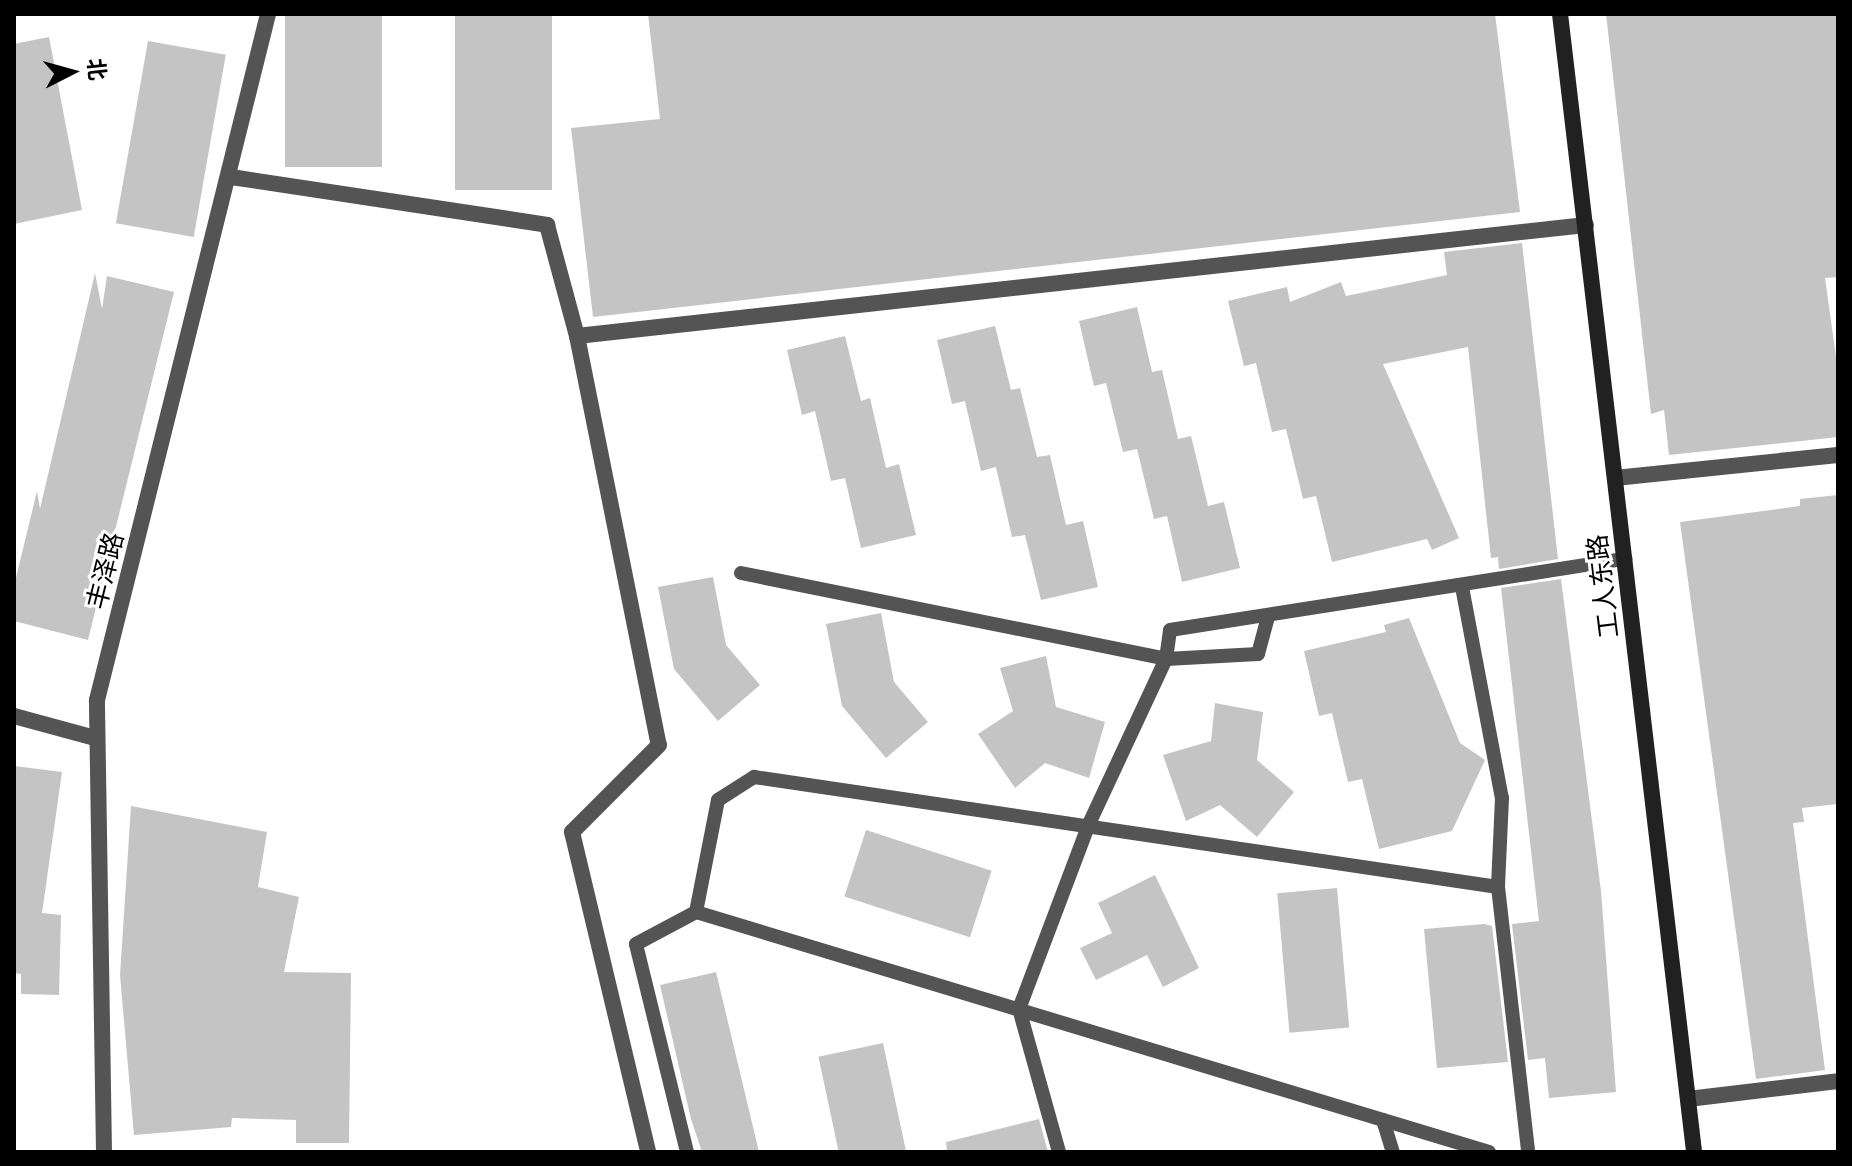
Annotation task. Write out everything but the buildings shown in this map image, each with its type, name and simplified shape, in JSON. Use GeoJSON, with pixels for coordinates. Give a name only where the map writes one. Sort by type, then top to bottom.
{"type":"FeatureCollection","features":[{"type":"Feature","properties":{"kind":"main road","name":"工人东路"},"geometry":{"type":"LineString","coordinates":[[1560,14],[1694,1152]]}},
{"type":"Feature","properties":{"kind":"street","name":"丰泽路"},"geometry":{"type":"LineString","coordinates":[[104,1152],[95,738],[97,700],[231,177],[268,14]]}},
{"type":"Feature","properties":{"kind":"street"},"geometry":{"type":"LineString","coordinates":[[231,177],[547,225],[577,336],[659,745],[572,832],[648,1152]]}},
{"type":"Feature","properties":{"kind":"street"},"geometry":{"type":"LineString","coordinates":[[577,336],[1586,225]]}},
{"type":"Feature","properties":{"kind":"street"},"geometry":{"type":"LineString","coordinates":[[1615,478],[1838,455]]}},
{"type":"Feature","properties":{"kind":"street"},"geometry":{"type":"LineString","coordinates":[[14,716],[95,738]]}},
{"type":"Feature","properties":{"kind":"street"},"geometry":{"type":"LineString","coordinates":[[1688,1099],[1838,1081]]}},
{"type":"Feature","properties":{"kind":"lane"},"geometry":{"type":"LineString","coordinates":[[1059,1152],[1019,1009],[1088,826],[1166,659],[1170,630],[1462,587],[1625,559]]}},
{"type":"Feature","properties":{"kind":"lane"},"geometry":{"type":"LineString","coordinates":[[741,573],[1166,659],[1258,654],[1268,616]]}},
{"type":"Feature","properties":{"kind":"lane"},"geometry":{"type":"LineString","coordinates":[[1462,587],[1502,798],[1498,887],[1528,1152]]}},
{"type":"Feature","properties":{"kind":"lane"},"geometry":{"type":"LineString","coordinates":[[696,912],[718,800],[754,777],[1498,887]]}},
{"type":"Feature","properties":{"kind":"lane"},"geometry":{"type":"LineString","coordinates":[[687,1152],[636,944],[696,912],[1489,1152]]}},
{"type":"Feature","properties":{"kind":"lane"},"geometry":{"type":"LineString","coordinates":[[1383,1120],[1393,1152]]}}]}
